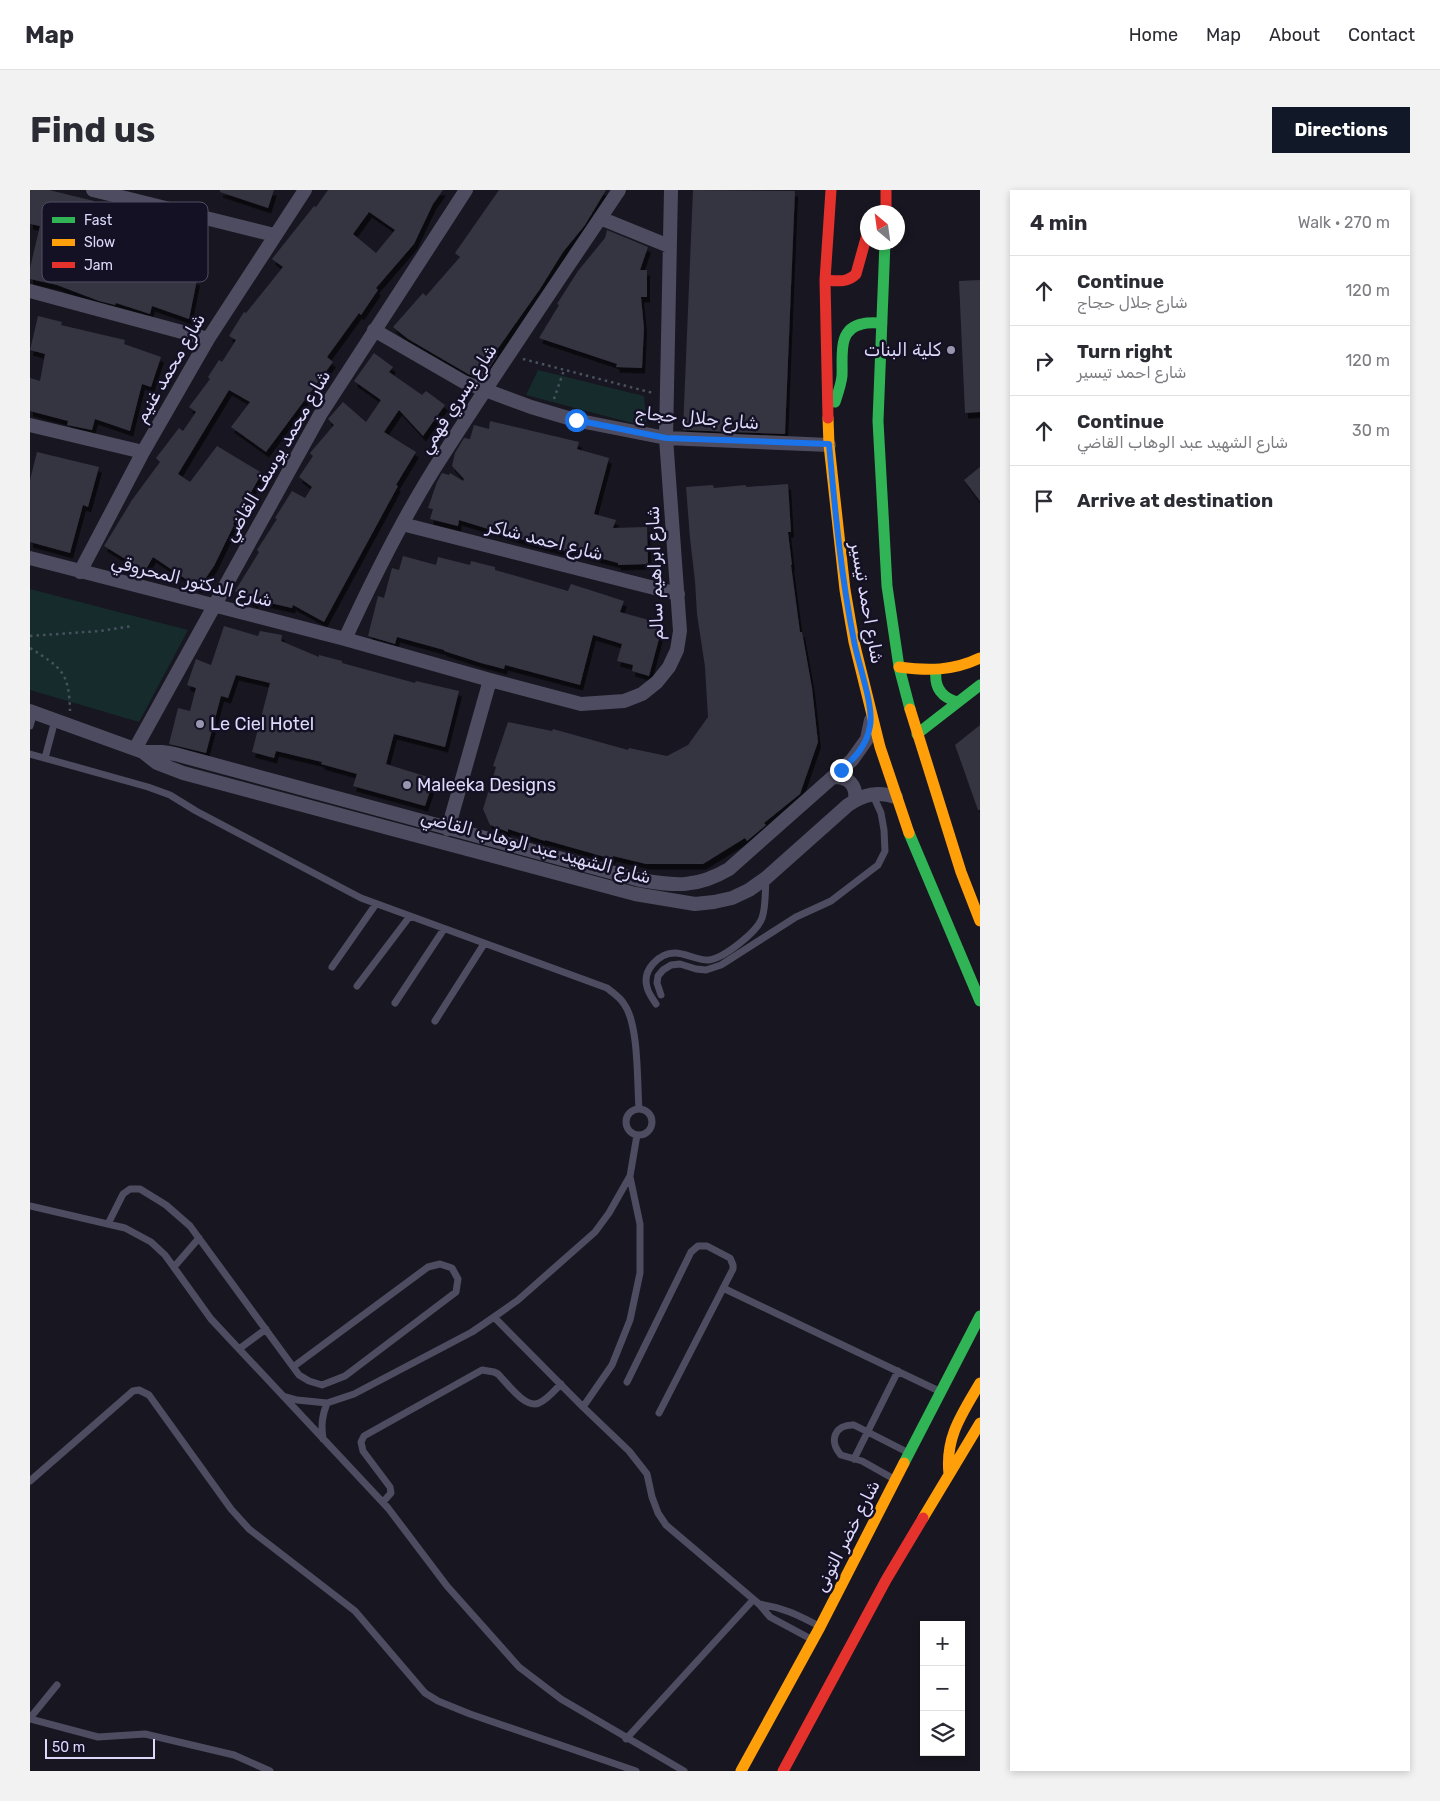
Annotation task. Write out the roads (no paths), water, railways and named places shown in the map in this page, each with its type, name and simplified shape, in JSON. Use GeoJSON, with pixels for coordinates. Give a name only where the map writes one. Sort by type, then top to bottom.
{"type":"FeatureCollection","features":[{"type":"Feature","properties":{"kind":"main road","name":"شارع احمد تيسير"},"geometry":{"type":"LineString","coordinates":[[831,190],[825,280],[829,444],[845,590],[854,642],[870,711],[896,797],[918,858],[980,1001]]}},
{"type":"Feature","properties":{"kind":"main road"},"geometry":{"type":"LineString","coordinates":[[886,190],[886,205]]}},
{"type":"Feature","properties":{"kind":"main road"},"geometry":{"type":"LineString","coordinates":[[825,280],[844,281],[855,277],[859,270],[861,250]]}},
{"type":"Feature","properties":{"kind":"main road","name":"شارع احمد تيسير"},"geometry":{"type":"LineString","coordinates":[[885,250],[878,421],[887,586],[899,666],[916,734],[961,872],[980,921]]}},
{"type":"Feature","properties":{"kind":"main road"},"geometry":{"type":"LineString","coordinates":[[828,410],[840,392],[841,348],[845,335],[852,327],[861,322],[882,323]]}},
{"type":"Feature","properties":{"kind":"main road"},"geometry":{"type":"LineString","coordinates":[[899,666],[918,670],[936,670],[952,668],[980,658]]}},
{"type":"Feature","properties":{"kind":"main road"},"geometry":{"type":"LineString","coordinates":[[936,670],[936,682],[941,694],[952,701],[958,702]]}},
{"type":"Feature","properties":{"kind":"main road"},"geometry":{"type":"LineString","coordinates":[[916,734],[980,685]]}},
{"type":"Feature","properties":{"kind":"main road","name":"شارع خضر التونى"},"geometry":{"type":"LineString","coordinates":[[741,1771],[820,1627],[980,1316]]}},
{"type":"Feature","properties":{"kind":"main road"},"geometry":{"type":"LineString","coordinates":[[949,1474],[947,1454],[951,1434],[980,1383]]}},
{"type":"Feature","properties":{"kind":"main road"},"geometry":{"type":"LineString","coordinates":[[783,1771],[886,1580],[980,1423]]}},
{"type":"Feature","properties":{"kind":"street"},"geometry":{"type":"LineString","coordinates":[[93,190],[141,202]]}},
{"type":"Feature","properties":{"kind":"street","name":"شارع محمد غنيم"},"geometry":{"type":"LineString","coordinates":[[80,572],[143,452],[208,339],[304,190]]}},
{"type":"Feature","properties":{"kind":"street","name":"شارع محمد يوسف القاضي"},"geometry":{"type":"LineString","coordinates":[[139,751],[213,606],[320,415],[466,190]]}},
{"type":"Feature","properties":{"kind":"street","name":"شارع يسري فهمي"},"geometry":{"type":"LineString","coordinates":[[345,639],[372,580],[442,456],[619,190]]}},
{"type":"Feature","properties":{"kind":"street","name":"شارع ابراهيم سالم"},"geometry":{"type":"LineString","coordinates":[[345,639],[581,704],[624,701],[642,694],[657,682],[669,667],[677,650],[680,631],[666,438],[670,190]]}},
{"type":"Feature","properties":{"kind":"street"},"geometry":{"type":"LineString","coordinates":[[600,218],[670,246]]}},
{"type":"Feature","properties":{"kind":"street"},"geometry":{"type":"LineString","coordinates":[[208,219],[274,235]]}},
{"type":"Feature","properties":{"kind":"street"},"geometry":{"type":"LineString","coordinates":[[30,291],[208,339]]}},
{"type":"Feature","properties":{"kind":"street","name":"شارع جلال حجاج"},"geometry":{"type":"LineString","coordinates":[[374,330],[439,368],[486,391],[585,422],[666,438],[829,444]]}},
{"type":"Feature","properties":{"kind":"street"},"geometry":{"type":"LineString","coordinates":[[30,425],[143,452]]}},
{"type":"Feature","properties":{"kind":"street","name":"شارع احمد شاكر"},"geometry":{"type":"LineString","coordinates":[[402,524],[678,594]]}},
{"type":"Feature","properties":{"kind":"street","name":"شارع الدكتور المحروقي"},"geometry":{"type":"LineString","coordinates":[[30,558],[345,639]]}},
{"type":"Feature","properties":{"kind":"street"},"geometry":{"type":"LineString","coordinates":[[448,829],[490,680]]}},
{"type":"Feature","properties":{"kind":"street","name":"شارع الشهيد عبد الوهاب القاضي"},"geometry":{"type":"LineString","coordinates":[[32,711],[139,751],[158,763],[183,773],[635,894],[695,904],[732,898],[749,890],[766,878],[860,797],[886,793],[896,797]]}},
{"type":"Feature","properties":{"kind":"street","name":"شارع الشهيد عبد الوهاب القاضي"},"geometry":{"type":"LineString","coordinates":[[139,751],[175,754],[640,880],[669,885],[691,885],[706,881],[729,869],[852,760],[864,744],[871,725],[870,711]]}},
{"type":"Feature","properties":{"kind":"street"},"geometry":{"type":"LineString","coordinates":[[834,776],[844,778],[853,784],[855,800]]}},
{"type":"Feature","properties":{"kind":"lane"},"geometry":{"type":"LineString","coordinates":[[30,726],[32,711]]}},
{"type":"Feature","properties":{"kind":"lane"},"geometry":{"type":"LineString","coordinates":[[45,758],[55,720]]}},
{"type":"Feature","properties":{"kind":"lane"},"geometry":{"type":"LineString","coordinates":[[30,754],[128,780],[170,795],[196,811],[361,898],[607,988],[624,1004],[630,1016],[634,1032],[639,1109]]}},
{"type":"Feature","properties":{"kind":"lane"},"geometry":{"type":"LineString","coordinates":[[661,995],[656,983],[658,976],[671,965],[680,964],[696,970],[706,970],[721,965],[796,917],[831,901],[878,866],[885,851],[884,830],[881,813],[872,794]]}},
{"type":"Feature","properties":{"kind":"lane"},"geometry":{"type":"LineString","coordinates":[[656,1004],[647,987],[647,977],[653,963],[663,956],[676,953],[709,960],[721,956],[742,941],[758,926],[763,916],[766,878]]}},
{"type":"Feature","properties":{"kind":"lane"},"geometry":{"type":"LineString","coordinates":[[332,967],[376,904]]}},
{"type":"Feature","properties":{"kind":"lane"},"geometry":{"type":"LineString","coordinates":[[357,986],[410,916]]}},
{"type":"Feature","properties":{"kind":"lane"},"geometry":{"type":"LineString","coordinates":[[395,1003],[444,929]]}},
{"type":"Feature","properties":{"kind":"lane"},"geometry":{"type":"LineString","coordinates":[[435,1021],[484,944]]}},
{"type":"Feature","properties":{"kind":"lane"},"geometry":{"type":"LineString","coordinates":[[639,1109],[648,1112],[652,1120],[650,1129],[637,1135],[629,1130],[626,1121],[630,1112],[639,1109]]}},
{"type":"Feature","properties":{"kind":"lane"},"geometry":{"type":"LineString","coordinates":[[283,1396],[297,1400],[327,1403],[354,1394],[464,1336],[518,1300],[595,1232],[609,1213],[630,1176],[637,1135]]}},
{"type":"Feature","properties":{"kind":"lane"},"geometry":{"type":"LineString","coordinates":[[583,1407],[612,1365],[630,1320],[640,1273],[640,1224],[630,1176]]}},
{"type":"Feature","properties":{"kind":"lane"},"geometry":{"type":"LineString","coordinates":[[108,1224],[122,1194],[130,1189],[140,1190],[166,1205],[190,1226],[266,1330],[292,1367],[298,1375],[309,1381],[322,1384],[345,1376],[456,1292],[458,1280],[452,1268],[440,1264],[428,1267],[292,1367]]}},
{"type":"Feature","properties":{"kind":"lane"},"geometry":{"type":"LineString","coordinates":[[30,1206],[125,1228],[151,1242],[166,1255],[212,1319],[383,1502],[447,1586],[519,1667],[561,1699],[684,1771]]}},
{"type":"Feature","properties":{"kind":"lane"},"geometry":{"type":"LineString","coordinates":[[174,1267],[199,1238]]}},
{"type":"Feature","properties":{"kind":"lane"},"geometry":{"type":"LineString","coordinates":[[627,1382],[691,1252],[698,1246],[707,1246],[730,1258],[733,1269],[660,1413]]}},
{"type":"Feature","properties":{"kind":"lane"},"geometry":{"type":"LineString","coordinates":[[723,1288],[941,1392]]}},
{"type":"Feature","properties":{"kind":"lane"},"geometry":{"type":"LineString","coordinates":[[494,1317],[629,1451],[647,1474],[652,1497],[658,1513],[666,1526],[756,1602],[770,1617],[813,1640]]}},
{"type":"Feature","properties":{"kind":"lane"},"geometry":{"type":"LineString","coordinates":[[239,1349],[266,1330]]}},
{"type":"Feature","properties":{"kind":"lane"},"geometry":{"type":"LineString","coordinates":[[383,1502],[391,1493],[390,1487],[363,1451],[361,1442],[364,1436],[482,1370],[498,1374],[525,1402],[532,1404],[540,1403],[560,1384]]}},
{"type":"Feature","properties":{"kind":"lane"},"geometry":{"type":"LineString","coordinates":[[854,1459],[898,1371]]}},
{"type":"Feature","properties":{"kind":"lane"},"geometry":{"type":"LineString","coordinates":[[30,1481],[133,1391],[143,1391],[148,1395],[231,1508],[249,1529],[355,1611],[425,1693],[438,1702],[470,1714],[636,1771]]}},
{"type":"Feature","properties":{"kind":"lane"},"geometry":{"type":"LineString","coordinates":[[323,1439],[321,1427],[322,1414],[327,1403]]}},
{"type":"Feature","properties":{"kind":"lane"},"geometry":{"type":"LineString","coordinates":[[896,1480],[869,1464],[840,1455],[834,1444],[837,1432],[848,1425],[854,1425],[909,1454]]}},
{"type":"Feature","properties":{"kind":"lane"},"geometry":{"type":"LineString","coordinates":[[756,1602],[788,1610],[820,1627]]}},
{"type":"Feature","properties":{"kind":"lane"},"geometry":{"type":"LineString","coordinates":[[626,1738],[756,1602]]}},
{"type":"Feature","properties":{"kind":"lane"},"geometry":{"type":"LineString","coordinates":[[57,1685],[30,1718],[98,1737],[145,1734],[234,1755],[270,1771]]}},
{"type":"Feature","properties":{"kind":"place","name":"كلية البنات"},"geometry":{"type":"Point","coordinates":[951,350]}},
{"type":"Feature","properties":{"kind":"place","name":"Le Ciel Hotel"},"geometry":{"type":"Point","coordinates":[200,724]}},
{"type":"Feature","properties":{"kind":"place","name":"Maleeka Designs"},"geometry":{"type":"Point","coordinates":[407,785]}}]}
